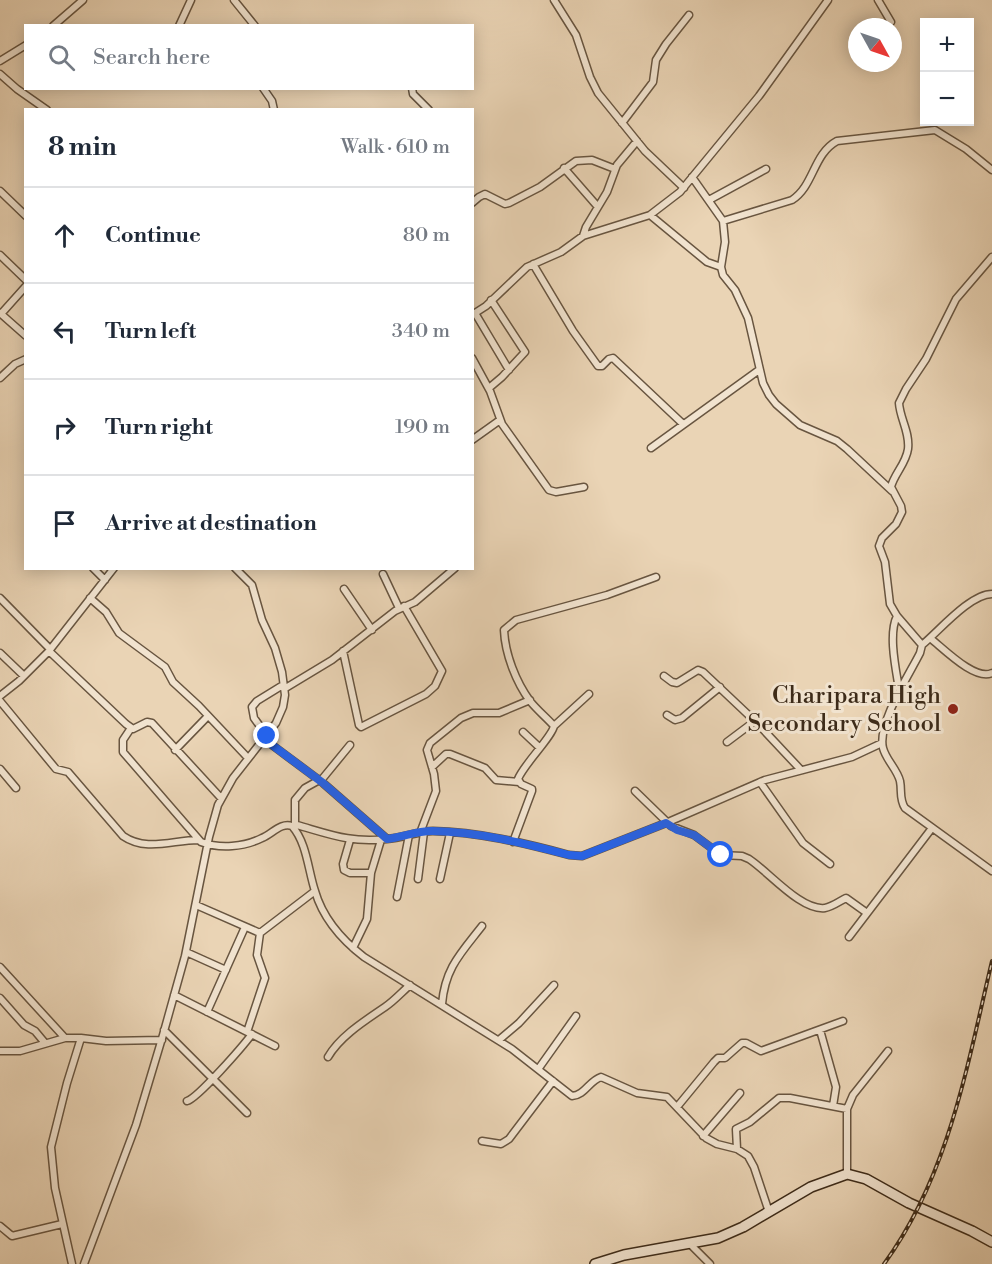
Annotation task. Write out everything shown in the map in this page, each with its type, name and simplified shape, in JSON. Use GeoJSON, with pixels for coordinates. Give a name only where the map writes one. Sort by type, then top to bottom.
{"type":"FeatureCollection","features":[{"type":"Feature","properties":{"kind":"street"},"geometry":{"type":"LineString","coordinates":[[55,24],[83,0]]}},
{"type":"Feature","properties":{"kind":"street"},"geometry":{"type":"LineString","coordinates":[[180,24],[190,0]]}},
{"type":"Feature","properties":{"kind":"street"},"geometry":{"type":"LineString","coordinates":[[234,0],[253,24]]}},
{"type":"Feature","properties":{"kind":"street"},"geometry":{"type":"LineString","coordinates":[[554,0],[576,35],[590,77],[598,93],[637,141],[684,188]]}},
{"type":"Feature","properties":{"kind":"street"},"geometry":{"type":"LineString","coordinates":[[508,370],[474,314],[533,264],[561,252],[584,236],[650,215],[667,204],[684,188],[759,96],[828,0]]}},
{"type":"Feature","properties":{"kind":"street"},"geometry":{"type":"LineString","coordinates":[[878,0],[889,18]]}},
{"type":"Feature","properties":{"kind":"street"},"geometry":{"type":"LineString","coordinates":[[622,123],[653,82],[656,60],[689,15]]}},
{"type":"Feature","properties":{"kind":"street"},"geometry":{"type":"LineString","coordinates":[[0,61],[24,46]]}},
{"type":"Feature","properties":{"kind":"street"},"geometry":{"type":"LineString","coordinates":[[0,74],[44,108]]}},
{"type":"Feature","properties":{"kind":"street"},"geometry":{"type":"LineString","coordinates":[[264,90],[272,100],[274,108]]}},
{"type":"Feature","properties":{"kind":"street"},"geometry":{"type":"LineString","coordinates":[[412,90],[413,94],[427,108]]}},
{"type":"Feature","properties":{"kind":"street"},"geometry":{"type":"LineString","coordinates":[[723,221],[799,196],[821,154],[827,146],[837,141],[931,130],[942,134],[992,170]]}},
{"type":"Feature","properties":{"kind":"street"},"geometry":{"type":"LineString","coordinates":[[584,236],[607,192],[615,169],[637,141]]}},
{"type":"Feature","properties":{"kind":"street"},"geometry":{"type":"LineString","coordinates":[[474,201],[485,194],[505,204],[509,203],[540,187],[564,168],[584,159],[615,169]]}},
{"type":"Feature","properties":{"kind":"street"},"geometry":{"type":"LineString","coordinates":[[564,168],[598,207]]}},
{"type":"Feature","properties":{"kind":"street"},"geometry":{"type":"LineString","coordinates":[[709,200],[765,169]]}},
{"type":"Feature","properties":{"kind":"street"},"geometry":{"type":"LineString","coordinates":[[692,177],[723,221],[725,242],[721,267],[723,275],[735,290],[748,318],[763,383],[776,404],[800,424],[837,441],[847,449],[892,491],[901,506],[902,512],[896,524],[882,538],[879,546],[885,562],[890,604],[897,616],[922,645]]}},
{"type":"Feature","properties":{"kind":"street"},"geometry":{"type":"LineString","coordinates":[[0,191],[24,214]]}},
{"type":"Feature","properties":{"kind":"street"},"geometry":{"type":"LineString","coordinates":[[650,215],[707,262],[721,267]]}},
{"type":"Feature","properties":{"kind":"street"},"geometry":{"type":"LineString","coordinates":[[0,255],[24,278]]}},
{"type":"Feature","properties":{"kind":"street"},"geometry":{"type":"LineString","coordinates":[[892,491],[892,483],[902,468],[908,451],[908,435],[899,403],[926,359],[960,292],[991,259]]}},
{"type":"Feature","properties":{"kind":"street"},"geometry":{"type":"LineString","coordinates":[[533,264],[573,331],[598,366],[614,358],[683,424]]}},
{"type":"Feature","properties":{"kind":"street"},"geometry":{"type":"LineString","coordinates":[[24,288],[0,314],[24,334]]}},
{"type":"Feature","properties":{"kind":"street"},"geometry":{"type":"LineString","coordinates":[[489,388],[525,352],[491,300]]}},
{"type":"Feature","properties":{"kind":"street"},"geometry":{"type":"LineString","coordinates":[[0,378],[15,364],[24,360]]}},
{"type":"Feature","properties":{"kind":"street"},"geometry":{"type":"LineString","coordinates":[[474,362],[489,388],[500,420],[549,490],[556,492],[584,487]]}},
{"type":"Feature","properties":{"kind":"street"},"geometry":{"type":"LineString","coordinates":[[651,448],[759,370]]}},
{"type":"Feature","properties":{"kind":"street"},"geometry":{"type":"LineString","coordinates":[[474,439],[500,420]]}},
{"type":"Feature","properties":{"kind":"street"},"geometry":{"type":"LineString","coordinates":[[95,570],[105,580]]}},
{"type":"Feature","properties":{"kind":"street"},"geometry":{"type":"LineString","coordinates":[[0,696],[50,650],[112,570]]}},
{"type":"Feature","properties":{"kind":"street"},"geometry":{"type":"LineString","coordinates":[[84,1264],[136,1125],[162,1040],[186,952],[208,844],[221,798],[233,777],[280,715],[285,695],[275,648],[262,620],[254,591],[248,580],[238,570]]}},
{"type":"Feature","properties":{"kind":"street"},"geometry":{"type":"LineString","coordinates":[[384,840],[319,780],[265,737],[252,707],[257,701],[343,651],[401,607],[419,599],[453,570]]}},
{"type":"Feature","properties":{"kind":"street"},"geometry":{"type":"LineString","coordinates":[[343,651],[359,725],[362,727],[426,694],[435,686],[442,671],[383,574]]}},
{"type":"Feature","properties":{"kind":"street"},"geometry":{"type":"LineString","coordinates":[[554,726],[530,700],[518,682],[504,630],[516,620],[607,595],[657,577]]}},
{"type":"Feature","properties":{"kind":"street"},"geometry":{"type":"LineString","coordinates":[[344,589],[372,630]]}},
{"type":"Feature","properties":{"kind":"street"},"geometry":{"type":"LineString","coordinates":[[992,594],[983,594],[973,600],[922,645],[920,654],[899,690],[888,717],[882,743],[900,780],[902,804],[913,815],[992,871]]}},
{"type":"Feature","properties":{"kind":"street"},"geometry":{"type":"LineString","coordinates":[[0,598],[75,678],[131,728],[136,729],[150,721],[221,798]]}},
{"type":"Feature","properties":{"kind":"street"},"geometry":{"type":"LineString","coordinates":[[90,598],[106,612],[119,633],[165,667],[173,682],[248,758]]}},
{"type":"Feature","properties":{"kind":"street"},"geometry":{"type":"LineString","coordinates":[[897,616],[894,626],[894,652],[899,690]]}},
{"type":"Feature","properties":{"kind":"street"},"geometry":{"type":"LineString","coordinates":[[930,638],[980,675],[992,673]]}},
{"type":"Feature","properties":{"kind":"street"},"geometry":{"type":"LineString","coordinates":[[0,653],[24,676]]}},
{"type":"Feature","properties":{"kind":"street"},"geometry":{"type":"LineString","coordinates":[[664,676],[676,683],[698,670],[703,672],[755,721],[801,770]]}},
{"type":"Feature","properties":{"kind":"street"},"geometry":{"type":"LineString","coordinates":[[667,714],[675,720],[682,718],[720,687]]}},
{"type":"Feature","properties":{"kind":"street"},"geometry":{"type":"LineString","coordinates":[[519,782],[520,775],[539,747],[553,732],[554,726],[589,694]]}},
{"type":"Feature","properties":{"kind":"street"},"geometry":{"type":"LineString","coordinates":[[418,879],[422,832],[436,791],[427,750],[430,743],[461,718],[473,713],[499,712],[530,700]]}},
{"type":"Feature","properties":{"kind":"street"},"geometry":{"type":"LineString","coordinates":[[0,701],[56,769],[68,772],[116,828],[131,841],[145,845],[198,840],[208,844],[233,846],[263,838],[288,824],[350,840],[384,840],[422,832],[488,836],[582,856],[760,782],[852,757],[882,743]]}},
{"type":"Feature","properties":{"kind":"street"},"geometry":{"type":"LineString","coordinates":[[175,750],[208,716]]}},
{"type":"Feature","properties":{"kind":"street"},"geometry":{"type":"LineString","coordinates":[[727,742],[755,721]]}},
{"type":"Feature","properties":{"kind":"street"},"geometry":{"type":"LineString","coordinates":[[131,728],[123,740],[123,752],[171,805],[198,840]]}},
{"type":"Feature","properties":{"kind":"street"},"geometry":{"type":"LineString","coordinates":[[523,732],[539,747]]}},
{"type":"Feature","properties":{"kind":"street"},"geometry":{"type":"LineString","coordinates":[[350,746],[323,778],[305,788],[295,800],[294,826],[302,842],[315,891],[332,926],[353,948],[499,1040],[538,1068],[568,1094],[576,1096],[594,1080],[604,1077],[637,1093],[667,1097],[703,1136],[712,1142],[737,1149],[748,1156],[770,1212]]}},
{"type":"Feature","properties":{"kind":"street"},"geometry":{"type":"LineString","coordinates":[[432,767],[446,754],[450,754],[485,768],[496,780],[519,782],[532,789],[513,842]]}},
{"type":"Feature","properties":{"kind":"street"},"geometry":{"type":"LineString","coordinates":[[0,769],[16,788]]}},
{"type":"Feature","properties":{"kind":"street"},"geometry":{"type":"LineString","coordinates":[[760,782],[803,843],[830,864]]}},
{"type":"Feature","properties":{"kind":"street"},"geometry":{"type":"LineString","coordinates":[[635,791],[666,823],[677,830],[694,835],[721,855],[742,856],[749,859],[797,898],[811,906],[826,908],[846,898],[867,913]]}},
{"type":"Feature","properties":{"kind":"street"},"geometry":{"type":"LineString","coordinates":[[849,937],[932,828]]}},
{"type":"Feature","properties":{"kind":"street"},"geometry":{"type":"LineString","coordinates":[[440,879],[450,833]]}},
{"type":"Feature","properties":{"kind":"street"},"geometry":{"type":"LineString","coordinates":[[397,897],[409,835]]}},
{"type":"Feature","properties":{"kind":"street"},"geometry":{"type":"LineString","coordinates":[[350,840],[344,870],[350,873],[371,873]]}},
{"type":"Feature","properties":{"kind":"street"},"geometry":{"type":"LineString","coordinates":[[353,948],[367,919],[371,873],[384,840]]}},
{"type":"Feature","properties":{"kind":"street"},"geometry":{"type":"LineString","coordinates":[[187,1101],[192,1100],[202,1090],[249,1033],[265,978],[256,955],[260,933],[315,891]]}},
{"type":"Feature","properties":{"kind":"street"},"geometry":{"type":"LineString","coordinates":[[196,905],[260,933]]}},
{"type":"Feature","properties":{"kind":"street"},"geometry":{"type":"LineString","coordinates":[[442,1004],[446,978],[453,964],[482,926]]}},
{"type":"Feature","properties":{"kind":"street"},"geometry":{"type":"LineString","coordinates":[[207,1012],[245,927]]}},
{"type":"Feature","properties":{"kind":"street"},"geometry":{"type":"LineString","coordinates":[[186,952],[226,970]]}},
{"type":"Feature","properties":{"kind":"street"},"geometry":{"type":"LineString","coordinates":[[0,967],[3,974],[65,1038]]}},
{"type":"Feature","properties":{"kind":"street"},"geometry":{"type":"LineString","coordinates":[[328,1057],[333,1049],[410,985]]}},
{"type":"Feature","properties":{"kind":"street"},"geometry":{"type":"LineString","coordinates":[[499,1040],[519,1023],[554,985]]}},
{"type":"Feature","properties":{"kind":"street"},"geometry":{"type":"LineString","coordinates":[[174,995],[275,1046]]}},
{"type":"Feature","properties":{"kind":"street"},"geometry":{"type":"LineString","coordinates":[[0,998],[24,1025],[35,1031],[45,1043]]}},
{"type":"Feature","properties":{"kind":"street"},"geometry":{"type":"LineString","coordinates":[[538,1068],[576,1016]]}},
{"type":"Feature","properties":{"kind":"street"},"geometry":{"type":"LineString","coordinates":[[676,1107],[718,1058],[725,1058],[742,1043],[761,1051],[843,1021]]}},
{"type":"Feature","properties":{"kind":"street"},"geometry":{"type":"LineString","coordinates":[[164,1030],[247,1113]]}},
{"type":"Feature","properties":{"kind":"street"},"geometry":{"type":"LineString","coordinates":[[820,1030],[836,1087],[832,1107]]}},
{"type":"Feature","properties":{"kind":"street"},"geometry":{"type":"LineString","coordinates":[[0,1051],[20,1051],[65,1038],[106,1041],[162,1040]]}},
{"type":"Feature","properties":{"kind":"street"},"geometry":{"type":"LineString","coordinates":[[72,1264],[62,1224],[51,1148],[81,1038]]}},
{"type":"Feature","properties":{"kind":"street"},"geometry":{"type":"LineString","coordinates":[[847,1174],[847,1109],[853,1095],[888,1051]]}},
{"type":"Feature","properties":{"kind":"street"},"geometry":{"type":"LineString","coordinates":[[482,1141],[501,1144],[512,1137],[553,1081]]}},
{"type":"Feature","properties":{"kind":"street"},"geometry":{"type":"LineString","coordinates":[[703,1136],[740,1093]]}},
{"type":"Feature","properties":{"kind":"street"},"geometry":{"type":"LineString","coordinates":[[737,1149],[736,1130],[750,1122],[776,1099],[784,1097],[847,1109]]}},
{"type":"Feature","properties":{"kind":"street"},"geometry":{"type":"LineString","coordinates":[[595,1264],[624,1255],[690,1244],[728,1234],[811,1187],[847,1174],[866,1179],[909,1203],[992,1242]]}},
{"type":"Feature","properties":{"kind":"street"},"geometry":{"type":"LineString","coordinates":[[0,1226],[12,1236],[62,1224]]}},
{"type":"Feature","properties":{"kind":"street"},"geometry":{"type":"LineString","coordinates":[[690,1244],[710,1264]]}},
{"type":"Feature","properties":{"kind":"railway"},"geometry":{"type":"LineString","coordinates":[[884,1264],[925,1194],[940,1157],[964,1080],[992,961]]}},
{"type":"Feature","properties":{"kind":"place","name":"Charipara High Secondary School"},"geometry":{"type":"Point","coordinates":[953,709]}},
{"type":"Feature","properties":{"kind":"route"},"geometry":{"type":"LineString","coordinates":[[267,736],[264,739],[323,783],[387,839],[430,831],[463,833],[582,856],[666,823],[677,830],[694,835],[721,855]]}}]}
